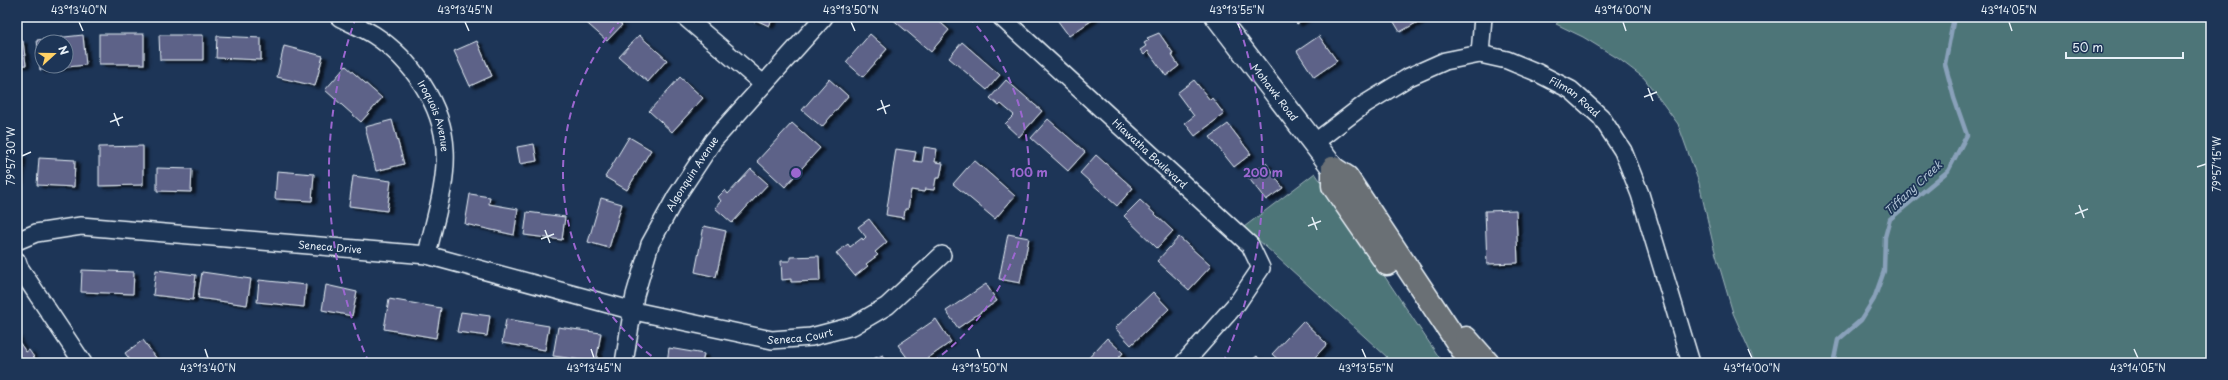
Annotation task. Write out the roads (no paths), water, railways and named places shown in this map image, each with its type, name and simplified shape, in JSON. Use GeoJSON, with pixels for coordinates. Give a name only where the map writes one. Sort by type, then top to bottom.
{"type":"FeatureCollection","features":[{"type":"Feature","properties":{"kind":"highway"},"geometry":{"type":"LineString","coordinates":[[1333,168],[1346,177],[1416,279],[1471,363]]}},
{"type":"Feature","properties":{"kind":"highway"},"geometry":{"type":"LineString","coordinates":[[1333,168],[1333,186],[1455,363]]}},
{"type":"Feature","properties":{"kind":"highway"},"geometry":{"type":"LineString","coordinates":[[1416,279],[1488,363]]}},
{"type":"Feature","properties":{"kind":"main road","name":"Mohawk Road"},"geometry":{"type":"LineString","coordinates":[[1217,17],[1333,168]]}},
{"type":"Feature","properties":{"kind":"street","name":"Iroquois Avenue"},"geometry":{"type":"LineString","coordinates":[[338,17],[374,35],[400,57],[422,84],[437,111],[445,150],[443,184],[427,255]]}},
{"type":"Feature","properties":{"kind":"street"},"geometry":{"type":"LineString","coordinates":[[685,17],[763,84]]}},
{"type":"Feature","properties":{"kind":"street","name":"Algonquin Avenue"},"geometry":{"type":"LineString","coordinates":[[624,363],[634,311],[635,295],[650,244],[676,197],[713,141],[824,17]]}},
{"type":"Feature","properties":{"kind":"street","name":"Hiawatha Boulevard"},"geometry":{"type":"LineString","coordinates":[[1001,17],[1250,245],[1261,268],[1238,302],[1184,363]]}},
{"type":"Feature","properties":{"kind":"street"},"geometry":{"type":"LineString","coordinates":[[1480,54],[1484,17]]}},
{"type":"Feature","properties":{"kind":"street","name":"Filman Road"},"geometry":{"type":"LineString","coordinates":[[1314,143],[1365,104],[1409,76],[1445,61],[1480,54],[1507,60],[1536,72],[1571,90],[1601,117],[1623,151],[1640,194],[1691,363]]}},
{"type":"Feature","properties":{"kind":"street","name":"Seneca Drive"},"geometry":{"type":"LineString","coordinates":[[18,238],[36,233],[81,226],[229,237],[427,255],[634,311]]}},
{"type":"Feature","properties":{"kind":"street","name":"Seneca Court"},"geometry":{"type":"LineString","coordinates":[[634,311],[772,340],[811,337],[853,326],[887,306],[942,255]]}},
{"type":"Feature","properties":{"kind":"street"},"geometry":{"type":"LineString","coordinates":[[17,261],[19,267],[84,363]]}},
{"type":"Feature","properties":{"kind":"waterway","name":"Tiffany Creek"},"geometry":{"type":"LineString","coordinates":[[1837,363],[1834,359],[1838,340],[1861,320],[1874,299],[1884,271],[1885,237],[1890,219],[1948,171],[1967,135],[1954,98],[1945,64],[1954,17]]}}]}
